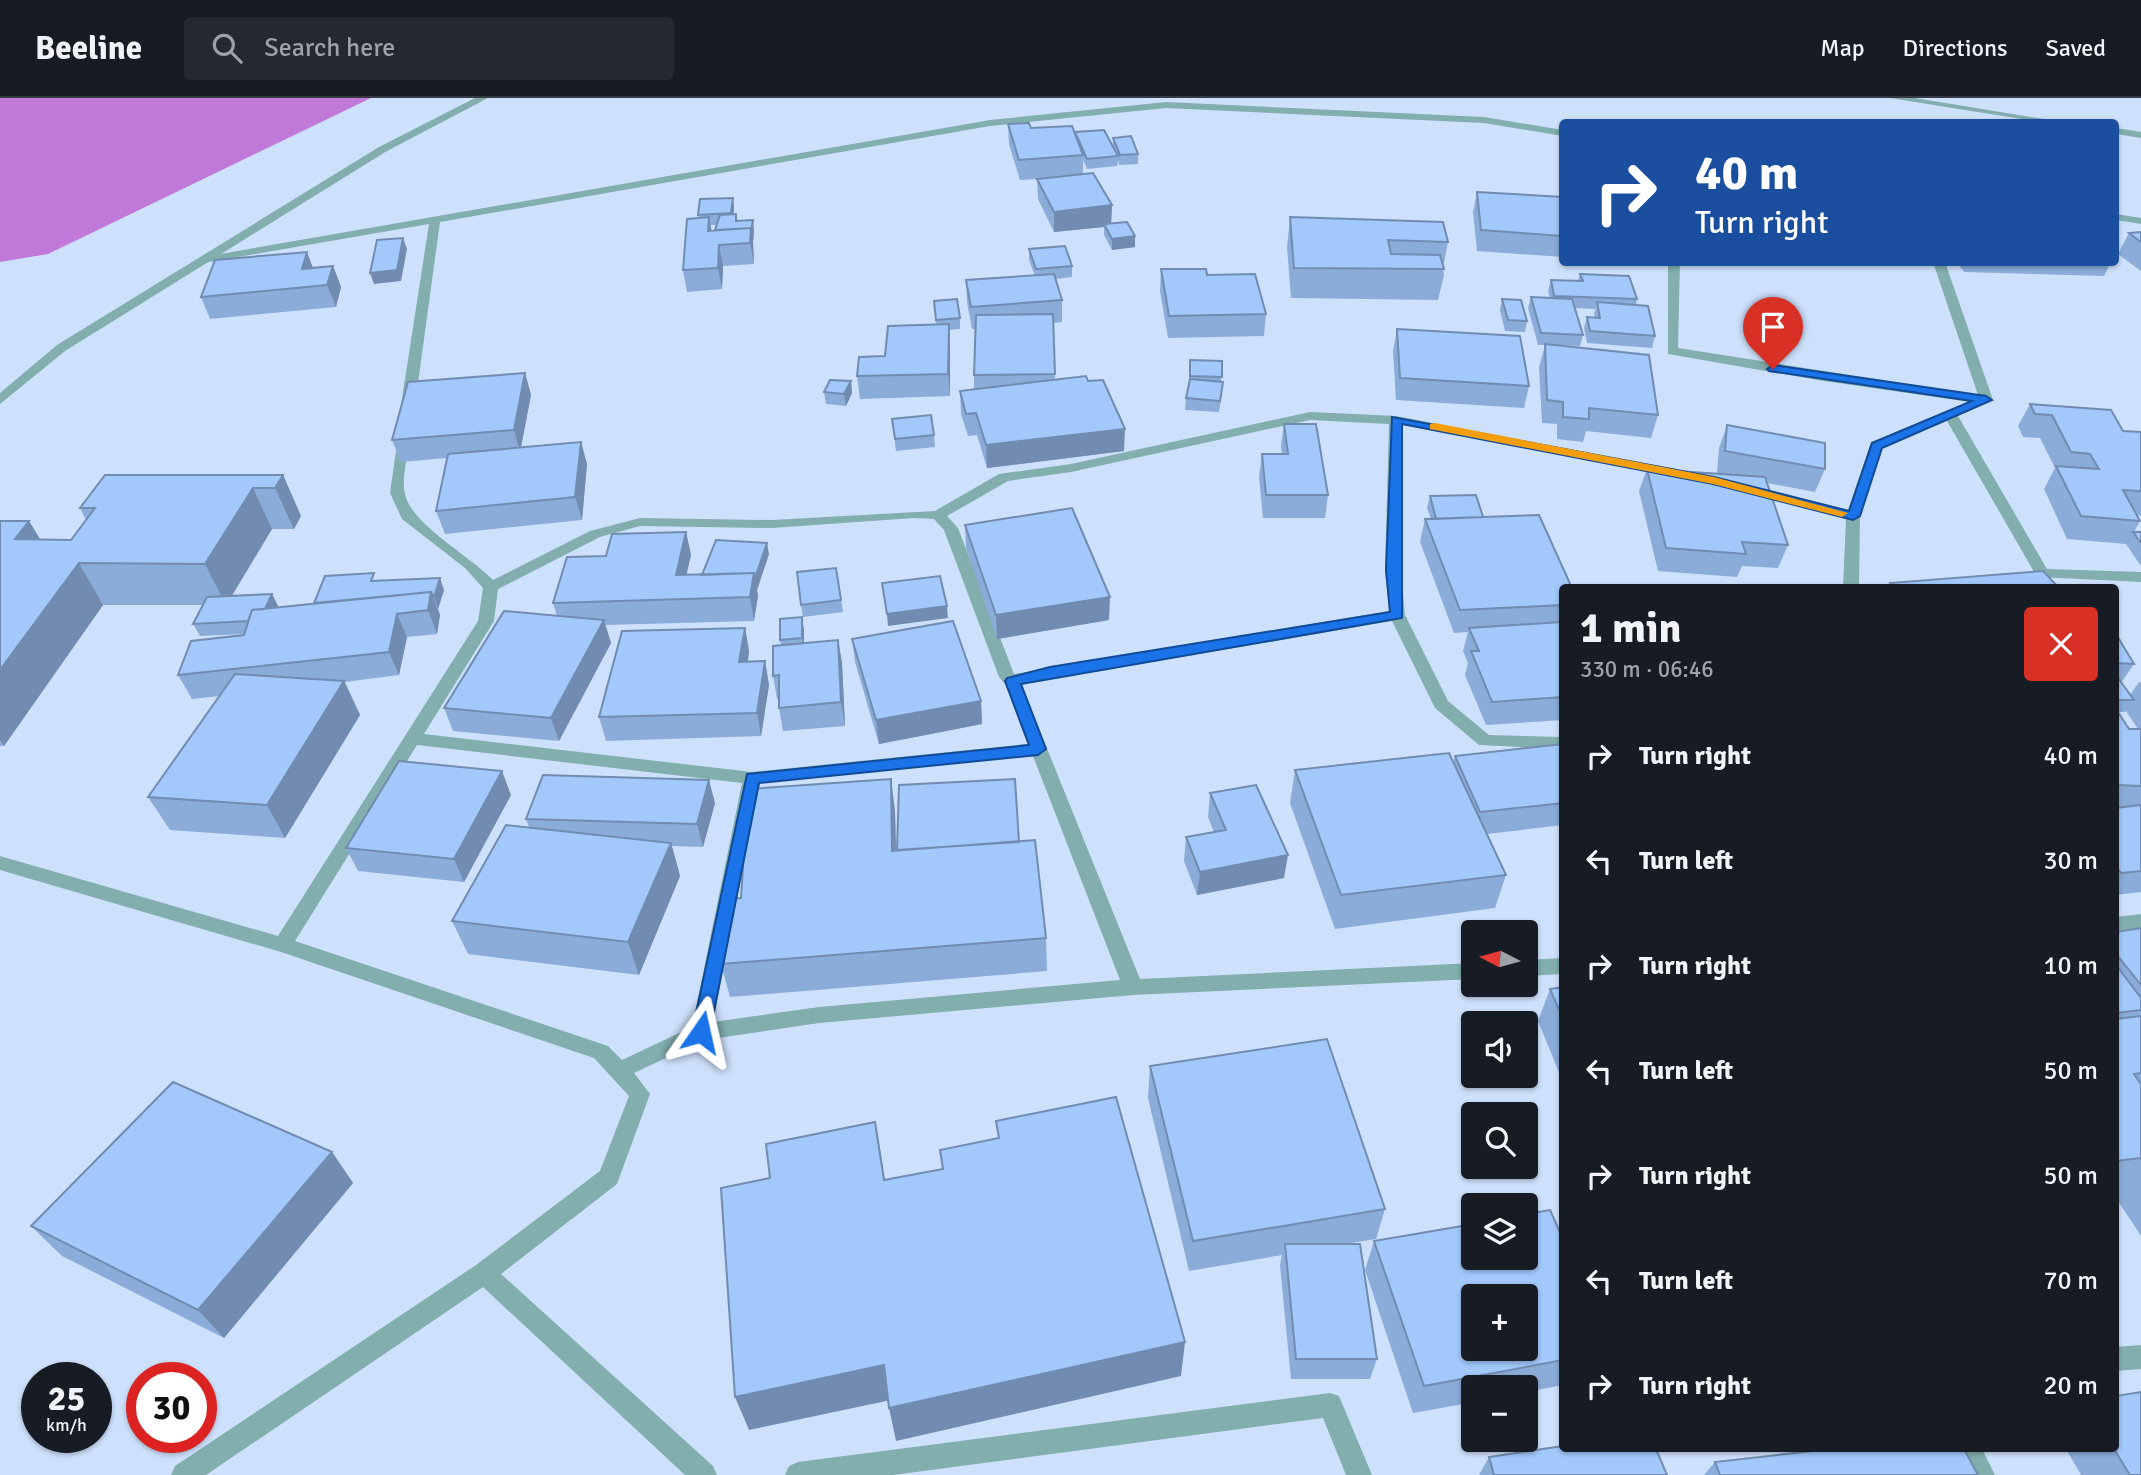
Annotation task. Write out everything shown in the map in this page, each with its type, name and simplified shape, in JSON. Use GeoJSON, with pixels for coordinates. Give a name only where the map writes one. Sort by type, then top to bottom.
{"type":"FeatureCollection","features":[{"type":"Feature","properties":{"kind":"street"},"geometry":{"type":"LineString","coordinates":[[0,400],[61,348],[383,149],[483,98]]}},
{"type":"Feature","properties":{"kind":"street"},"geometry":{"type":"LineString","coordinates":[[1895,98],[2037,119]]}},
{"type":"Feature","properties":{"kind":"street"},"geometry":{"type":"LineString","coordinates":[[203,260],[990,123],[1167,104],[1484,120],[1559,132]]}},
{"type":"Feature","properties":{"kind":"street"},"geometry":{"type":"LineString","coordinates":[[2119,131],[2141,135]]}},
{"type":"Feature","properties":{"kind":"street"},"geometry":{"type":"LineString","coordinates":[[2119,217],[2141,221]]}},
{"type":"Feature","properties":{"kind":"street"},"geometry":{"type":"LineString","coordinates":[[435,219],[397,493],[409,519],[470,565],[491,587]]}},
{"type":"Feature","properties":{"kind":"street"},"geometry":{"type":"LineString","coordinates":[[1674,266],[1672,351],[1824,377],[1986,400]]}},
{"type":"Feature","properties":{"kind":"street"},"geometry":{"type":"LineString","coordinates":[[1940,266],[1986,400]]}},
{"type":"Feature","properties":{"kind":"street"},"geometry":{"type":"LineString","coordinates":[[1851,584],[1853,516],[1876,446],[1986,400]]}},
{"type":"Feature","properties":{"kind":"street"},"geometry":{"type":"LineString","coordinates":[[1950,415],[2042,574],[2141,577]]}},
{"type":"Feature","properties":{"kind":"street"},"geometry":{"type":"LineString","coordinates":[[491,587],[595,534],[640,522],[772,524],[914,514],[938,516],[1004,477],[1071,468],[1310,416],[1396,419],[1687,475]]}},
{"type":"Feature","properties":{"kind":"street"},"geometry":{"type":"LineString","coordinates":[[1396,419],[1393,570],[1397,615],[1440,704],[1485,741],[1559,743]]}},
{"type":"Feature","properties":{"kind":"street"},"geometry":{"type":"LineString","coordinates":[[1739,487],[1853,516]]}},
{"type":"Feature","properties":{"kind":"street"},"geometry":{"type":"LineString","coordinates":[[938,516],[951,528],[1007,677],[1012,681],[1133,988]]}},
{"type":"Feature","properties":{"kind":"street"},"geometry":{"type":"LineString","coordinates":[[283,944],[486,621],[491,587]]}},
{"type":"Feature","properties":{"kind":"street"},"geometry":{"type":"LineString","coordinates":[[1012,681],[1050,672],[1397,615]]}},
{"type":"Feature","properties":{"kind":"street"},"geometry":{"type":"LineString","coordinates":[[412,739],[752,778],[1038,749]]}},
{"type":"Feature","properties":{"kind":"street"},"geometry":{"type":"LineString","coordinates":[[701,1032],[752,778]]}},
{"type":"Feature","properties":{"kind":"street"},"geometry":{"type":"LineString","coordinates":[[0,863],[283,944],[601,1052],[640,1094],[609,1177],[484,1273],[184,1475]]}},
{"type":"Feature","properties":{"kind":"street"},"geometry":{"type":"LineString","coordinates":[[2119,924],[2141,921]]}},
{"type":"Feature","properties":{"kind":"street"},"geometry":{"type":"LineString","coordinates":[[1538,968],[1559,967]]}},
{"type":"Feature","properties":{"kind":"street"},"geometry":{"type":"LineString","coordinates":[[619,1071],[701,1032],[819,1015],[1133,988],[1461,972]]}},
{"type":"Feature","properties":{"kind":"street"},"geometry":{"type":"LineString","coordinates":[[484,1273],[704,1475]]}},
{"type":"Feature","properties":{"kind":"street"},"geometry":{"type":"LineString","coordinates":[[2119,1359],[2141,1357]]}},
{"type":"Feature","properties":{"kind":"street"},"geometry":{"type":"LineString","coordinates":[[798,1475],[1330,1405],[1359,1475]]}},
{"type":"Feature","properties":{"kind":"street"},"geometry":{"type":"LineString","coordinates":[[1970,1452],[1982,1475]]}},
{"type":"Feature","properties":{"kind":"shaded area"},"geometry":{"type":"Polygon","coordinates":[[[0,98],[371,98],[48,254],[0,262],[0,98]]]}},
{"type":"Feature","properties":{"kind":"building"},"geometry":{"type":"Polygon","coordinates":[[[1029,123],[1031,128],[1072,126],[1083,155],[1019,160],[1008,124],[1029,123]]]}},
{"type":"Feature","properties":{"kind":"building"},"geometry":{"type":"Polygon","coordinates":[[[1104,130],[1118,156],[1087,159],[1075,132],[1104,130]]]}},
{"type":"Feature","properties":{"kind":"building"},"geometry":{"type":"Polygon","coordinates":[[[1131,136],[1138,154],[1120,155],[1113,138],[1131,136]]]}},
{"type":"Feature","properties":{"kind":"building"},"geometry":{"type":"Polygon","coordinates":[[[1093,173],[1112,205],[1054,212],[1037,179],[1093,173]]]}},
{"type":"Feature","properties":{"kind":"building"},"geometry":{"type":"Polygon","coordinates":[[[1477,192],[1559,197],[1559,236],[1481,230],[1477,192]]]}},
{"type":"Feature","properties":{"kind":"building"},"geometry":{"type":"Polygon","coordinates":[[[733,198],[731,213],[698,215],[700,199],[733,198]]]}},
{"type":"Feature","properties":{"kind":"building"},"geometry":{"type":"Polygon","coordinates":[[[736,214],[736,221],[753,220],[751,231],[751,228],[715,230],[720,215],[736,214]]]}},
{"type":"Feature","properties":{"kind":"building"},"geometry":{"type":"Polygon","coordinates":[[[709,217],[708,231],[751,228],[750,243],[719,245],[718,268],[683,270],[687,219],[709,217]]]}},
{"type":"Feature","properties":{"kind":"building"},"geometry":{"type":"Polygon","coordinates":[[[1290,217],[1443,222],[1448,242],[1388,240],[1391,254],[1440,255],[1444,269],[1294,268],[1290,217]]]}},
{"type":"Feature","properties":{"kind":"building"},"geometry":{"type":"Polygon","coordinates":[[[1127,222],[1135,236],[1112,239],[1104,224],[1127,222]]]}},
{"type":"Feature","properties":{"kind":"building"},"geometry":{"type":"Polygon","coordinates":[[[2141,232],[2141,242],[2129,233],[2141,232]]]}},
{"type":"Feature","properties":{"kind":"building"},"geometry":{"type":"Polygon","coordinates":[[[403,238],[397,270],[370,273],[377,240],[403,238]]]}},
{"type":"Feature","properties":{"kind":"building"},"geometry":{"type":"Polygon","coordinates":[[[1065,246],[1072,266],[1036,269],[1029,249],[1065,246]]]}},
{"type":"Feature","properties":{"kind":"building"},"geometry":{"type":"Polygon","coordinates":[[[307,252],[302,269],[333,266],[327,285],[201,297],[215,260],[307,252]]]}},
{"type":"Feature","properties":{"kind":"building"},"geometry":{"type":"Polygon","coordinates":[[[1161,269],[1206,269],[1207,275],[1255,274],[1266,314],[1169,316],[1161,269]]]}},
{"type":"Feature","properties":{"kind":"building"},"geometry":{"type":"Polygon","coordinates":[[[1054,274],[1062,300],[971,307],[966,280],[1054,274]]]}},
{"type":"Feature","properties":{"kind":"building"},"geometry":{"type":"Polygon","coordinates":[[[1580,274],[1629,276],[1637,299],[1554,296],[1551,280],[1583,281],[1580,274]]]}},
{"type":"Feature","properties":{"kind":"building"},"geometry":{"type":"Polygon","coordinates":[[[1531,297],[1572,299],[1583,335],[1541,333],[1531,297]]]}},
{"type":"Feature","properties":{"kind":"building"},"geometry":{"type":"Polygon","coordinates":[[[957,299],[960,318],[936,320],[934,301],[957,299]]]}},
{"type":"Feature","properties":{"kind":"building"},"geometry":{"type":"Polygon","coordinates":[[[1502,299],[1521,300],[1527,321],[1508,320],[1502,299]]]}},
{"type":"Feature","properties":{"kind":"building"},"geometry":{"type":"Polygon","coordinates":[[[1597,302],[1648,306],[1655,336],[1590,331],[1587,317],[1600,318],[1597,302]]]}},
{"type":"Feature","properties":{"kind":"building"},"geometry":{"type":"Polygon","coordinates":[[[1053,314],[1055,374],[974,375],[976,315],[1053,314]]]}},
{"type":"Feature","properties":{"kind":"building"},"geometry":{"type":"Polygon","coordinates":[[[949,324],[948,374],[857,376],[859,357],[885,356],[888,326],[949,324]]]}},
{"type":"Feature","properties":{"kind":"building"},"geometry":{"type":"Polygon","coordinates":[[[1397,329],[1520,336],[1529,386],[1400,378],[1397,329]]]}},
{"type":"Feature","properties":{"kind":"building"},"geometry":{"type":"Polygon","coordinates":[[[1545,344],[1649,355],[1658,415],[1589,408],[1589,419],[1563,417],[1563,402],[1547,400],[1545,344]]]}},
{"type":"Feature","properties":{"kind":"building"},"geometry":{"type":"Polygon","coordinates":[[[1190,360],[1222,361],[1222,377],[1190,376],[1190,360]]]}},
{"type":"Feature","properties":{"kind":"building"},"geometry":{"type":"Polygon","coordinates":[[[525,373],[514,430],[392,440],[408,382],[525,373]]]}},
{"type":"Feature","properties":{"kind":"building"},"geometry":{"type":"Polygon","coordinates":[[[1086,376],[1088,381],[1103,380],[1125,429],[986,445],[976,413],[966,414],[960,391],[1086,376]]]}},
{"type":"Feature","properties":{"kind":"building"},"geometry":{"type":"Polygon","coordinates":[[[1190,379],[1223,382],[1220,401],[1186,398],[1190,379]]]}},
{"type":"Feature","properties":{"kind":"building"},"geometry":{"type":"Polygon","coordinates":[[[830,380],[851,381],[844,394],[824,392],[830,380]]]}},
{"type":"Feature","properties":{"kind":"building"},"geometry":{"type":"Polygon","coordinates":[[[2030,404],[2111,410],[2123,431],[2141,432],[2141,491],[2123,490],[2140,521],[2081,516],[2056,466],[2099,469],[2090,454],[2071,452],[2052,415],[2035,414],[2030,404]]]}},
{"type":"Feature","properties":{"kind":"building"},"geometry":{"type":"Polygon","coordinates":[[[931,415],[934,435],[895,439],[892,419],[931,415]]]}},
{"type":"Feature","properties":{"kind":"building"},"geometry":{"type":"Polygon","coordinates":[[[1284,424],[1316,424],[1328,495],[1266,495],[1262,454],[1288,454],[1284,424]]]}},
{"type":"Feature","properties":{"kind":"building"},"geometry":{"type":"Polygon","coordinates":[[[1727,425],[1825,443],[1825,469],[1725,451],[1727,425]]]}},
{"type":"Feature","properties":{"kind":"building"},"geometry":{"type":"Polygon","coordinates":[[[581,442],[575,497],[436,511],[448,454],[581,442]]]}},
{"type":"Feature","properties":{"kind":"building"},"geometry":{"type":"Polygon","coordinates":[[[1647,469],[1765,477],[1788,545],[1742,542],[1746,554],[1666,548],[1647,469]]]}},
{"type":"Feature","properties":{"kind":"building"},"geometry":{"type":"Polygon","coordinates":[[[105,475],[283,475],[275,488],[253,488],[205,564],[79,563],[0,670],[0,521],[29,521],[15,539],[71,540],[95,508],[80,508],[105,475]]]}},
{"type":"Feature","properties":{"kind":"building"},"geometry":{"type":"Polygon","coordinates":[[[1476,495],[1483,517],[1436,519],[1430,496],[1476,495]]]}},
{"type":"Feature","properties":{"kind":"building"},"geometry":{"type":"Polygon","coordinates":[[[1072,508],[1110,597],[996,615],[965,525],[1072,508]]]}},
{"type":"Feature","properties":{"kind":"building"},"geometry":{"type":"Polygon","coordinates":[[[1539,515],[1570,584],[1559,584],[1559,605],[1460,610],[1425,519],[1539,515]]]}},
{"type":"Feature","properties":{"kind":"building"},"geometry":{"type":"Polygon","coordinates":[[[686,532],[676,575],[754,573],[750,597],[553,603],[567,557],[606,556],[612,534],[686,532]]]}},
{"type":"Feature","properties":{"kind":"building"},"geometry":{"type":"Polygon","coordinates":[[[2133,532],[2141,532],[2141,543],[2133,532]]]}},
{"type":"Feature","properties":{"kind":"building"},"geometry":{"type":"Polygon","coordinates":[[[716,540],[767,543],[755,578],[754,573],[702,575],[716,540]]]}},
{"type":"Feature","properties":{"kind":"building"},"geometry":{"type":"Polygon","coordinates":[[[836,568],[841,600],[801,605],[797,572],[836,568]]]}},
{"type":"Feature","properties":{"kind":"building"},"geometry":{"type":"Polygon","coordinates":[[[2043,571],[2055,584],[1891,584],[2043,571]]]}},
{"type":"Feature","properties":{"kind":"building"},"geometry":{"type":"Polygon","coordinates":[[[374,573],[371,581],[440,578],[434,597],[431,592],[314,603],[325,576],[374,573]]]}},
{"type":"Feature","properties":{"kind":"building"},"geometry":{"type":"Polygon","coordinates":[[[940,576],[947,606],[887,614],[882,583],[940,576]]]}},
{"type":"Feature","properties":{"kind":"building"},"geometry":{"type":"Polygon","coordinates":[[[431,592],[428,610],[397,614],[389,652],[178,675],[191,641],[244,635],[252,610],[431,592]]]}},
{"type":"Feature","properties":{"kind":"building"},"geometry":{"type":"Polygon","coordinates":[[[272,594],[265,609],[252,610],[248,621],[193,624],[207,597],[272,594]]]}},
{"type":"Feature","properties":{"kind":"building"},"geometry":{"type":"Polygon","coordinates":[[[504,611],[604,620],[551,718],[444,708],[504,611]]]}},
{"type":"Feature","properties":{"kind":"building"},"geometry":{"type":"Polygon","coordinates":[[[802,617],[802,638],[780,640],[780,619],[802,617]]]}},
{"type":"Feature","properties":{"kind":"building"},"geometry":{"type":"Polygon","coordinates":[[[953,621],[981,701],[876,720],[852,639],[953,621]]]}},
{"type":"Feature","properties":{"kind":"building"},"geometry":{"type":"Polygon","coordinates":[[[1559,622],[1559,697],[1492,702],[1471,651],[1479,651],[1469,628],[1559,622]]]}},
{"type":"Feature","properties":{"kind":"building"},"geometry":{"type":"Polygon","coordinates":[[[745,628],[739,662],[765,661],[757,713],[599,717],[622,631],[745,628]]]}},
{"type":"Feature","properties":{"kind":"building"},"geometry":{"type":"Polygon","coordinates":[[[2119,639],[2134,664],[2119,663],[2119,639]]]}},
{"type":"Feature","properties":{"kind":"building"},"geometry":{"type":"Polygon","coordinates":[[[838,640],[841,702],[779,708],[779,675],[773,676],[773,646],[838,640]]]}},
{"type":"Feature","properties":{"kind":"building"},"geometry":{"type":"Polygon","coordinates":[[[235,674],[344,681],[267,805],[148,797],[235,674]]]}},
{"type":"Feature","properties":{"kind":"building"},"geometry":{"type":"Polygon","coordinates":[[[2119,679],[2134,700],[2119,700],[2119,679]]]}},
{"type":"Feature","properties":{"kind":"building"},"geometry":{"type":"Polygon","coordinates":[[[2119,714],[2129,729],[2141,729],[2141,786],[2119,785],[2119,714]]]}},
{"type":"Feature","properties":{"kind":"building"},"geometry":{"type":"Polygon","coordinates":[[[1559,744],[1559,803],[1480,812],[1455,756],[1559,744]]]}},
{"type":"Feature","properties":{"kind":"building"},"geometry":{"type":"Polygon","coordinates":[[[1449,753],[1506,875],[1341,895],[1295,770],[1449,753]]]}},
{"type":"Feature","properties":{"kind":"building"},"geometry":{"type":"Polygon","coordinates":[[[399,761],[502,771],[454,859],[346,848],[399,761]]]}},
{"type":"Feature","properties":{"kind":"building"},"geometry":{"type":"Polygon","coordinates":[[[543,775],[709,780],[697,824],[526,819],[543,775]]]}},
{"type":"Feature","properties":{"kind":"building"},"geometry":{"type":"Polygon","coordinates":[[[891,779],[892,851],[1035,840],[1046,938],[721,964],[727,899],[741,898],[748,789],[891,779]]]}},
{"type":"Feature","properties":{"kind":"building"},"geometry":{"type":"Polygon","coordinates":[[[1015,779],[1019,842],[897,850],[899,785],[1015,779]]]}},
{"type":"Feature","properties":{"kind":"building"},"geometry":{"type":"Polygon","coordinates":[[[1256,785],[1288,855],[1200,872],[1186,837],[1226,830],[1210,793],[1256,785]]]}},
{"type":"Feature","properties":{"kind":"building"},"geometry":{"type":"Polygon","coordinates":[[[2141,805],[2141,871],[2121,873],[2119,871],[2119,808],[2141,805]]]}},
{"type":"Feature","properties":{"kind":"building"},"geometry":{"type":"Polygon","coordinates":[[[506,825],[671,843],[628,942],[452,921],[506,825]]]}},
{"type":"Feature","properties":{"kind":"building"},"geometry":{"type":"Polygon","coordinates":[[[2141,928],[2141,985],[2119,958],[2119,932],[2141,928]]]}},
{"type":"Feature","properties":{"kind":"building"},"geometry":{"type":"Polygon","coordinates":[[[2119,969],[2141,998],[2141,1010],[2119,1013],[2119,969]]]}},
{"type":"Feature","properties":{"kind":"building"},"geometry":{"type":"Polygon","coordinates":[[[1559,988],[1559,1010],[1550,989],[1559,988]]]}},
{"type":"Feature","properties":{"kind":"building"},"geometry":{"type":"Polygon","coordinates":[[[2141,1016],[2141,1073],[2134,1074],[2141,1084],[2141,1160],[2119,1161],[2119,1019],[2141,1016]]]}},
{"type":"Feature","properties":{"kind":"building"},"geometry":{"type":"Polygon","coordinates":[[[1327,1039],[1385,1209],[1193,1241],[1150,1066],[1327,1039]]]}},
{"type":"Feature","properties":{"kind":"building"},"geometry":{"type":"Polygon","coordinates":[[[173,1082],[332,1152],[198,1310],[31,1226],[173,1082]]]}},
{"type":"Feature","properties":{"kind":"building"},"geometry":{"type":"Polygon","coordinates":[[[1116,1097],[1185,1342],[889,1408],[884,1365],[735,1397],[721,1188],[770,1178],[766,1144],[875,1122],[884,1180],[943,1169],[940,1150],[999,1138],[996,1121],[1116,1097]]]}},
{"type":"Feature","properties":{"kind":"building"},"geometry":{"type":"Polygon","coordinates":[[[1550,1210],[1559,1230],[1559,1361],[1483,1375],[1461,1375],[1461,1379],[1424,1386],[1374,1241],[1461,1226],[1461,1270],[1538,1270],[1538,1212],[1550,1210]]]}},
{"type":"Feature","properties":{"kind":"building"},"geometry":{"type":"Polygon","coordinates":[[[1285,1244],[1360,1244],[1377,1359],[1296,1359],[1285,1244]]]}},
{"type":"Feature","properties":{"kind":"building"},"geometry":{"type":"Polygon","coordinates":[[[2141,1392],[2141,1475],[2130,1475],[2116,1452],[2119,1452],[2119,1396],[2141,1392]]]}},
{"type":"Feature","properties":{"kind":"building"},"geometry":{"type":"Polygon","coordinates":[[[1559,1447],[1559,1452],[1657,1452],[1667,1475],[1494,1475],[1489,1457],[1538,1452],[1538,1450],[1559,1447]]]}},
{"type":"Feature","properties":{"kind":"building"},"geometry":{"type":"Polygon","coordinates":[[[1803,1452],[1966,1452],[1978,1475],[1720,1475],[1715,1462],[1803,1452]]]}},
{"type":"Feature","properties":{"kind":"slow traffic"},"geometry":{"type":"LineString","coordinates":[[1435,427],[1714,480],[1842,513]]}},
{"type":"Feature","properties":{"kind":"route"},"geometry":{"type":"LineString","coordinates":[[701,1032],[752,778],[1038,749],[1012,681],[1050,672],[1397,615],[1393,570],[1396,419],[1714,480],[1853,516],[1876,446],[1986,400],[1773,369]]}}]}
